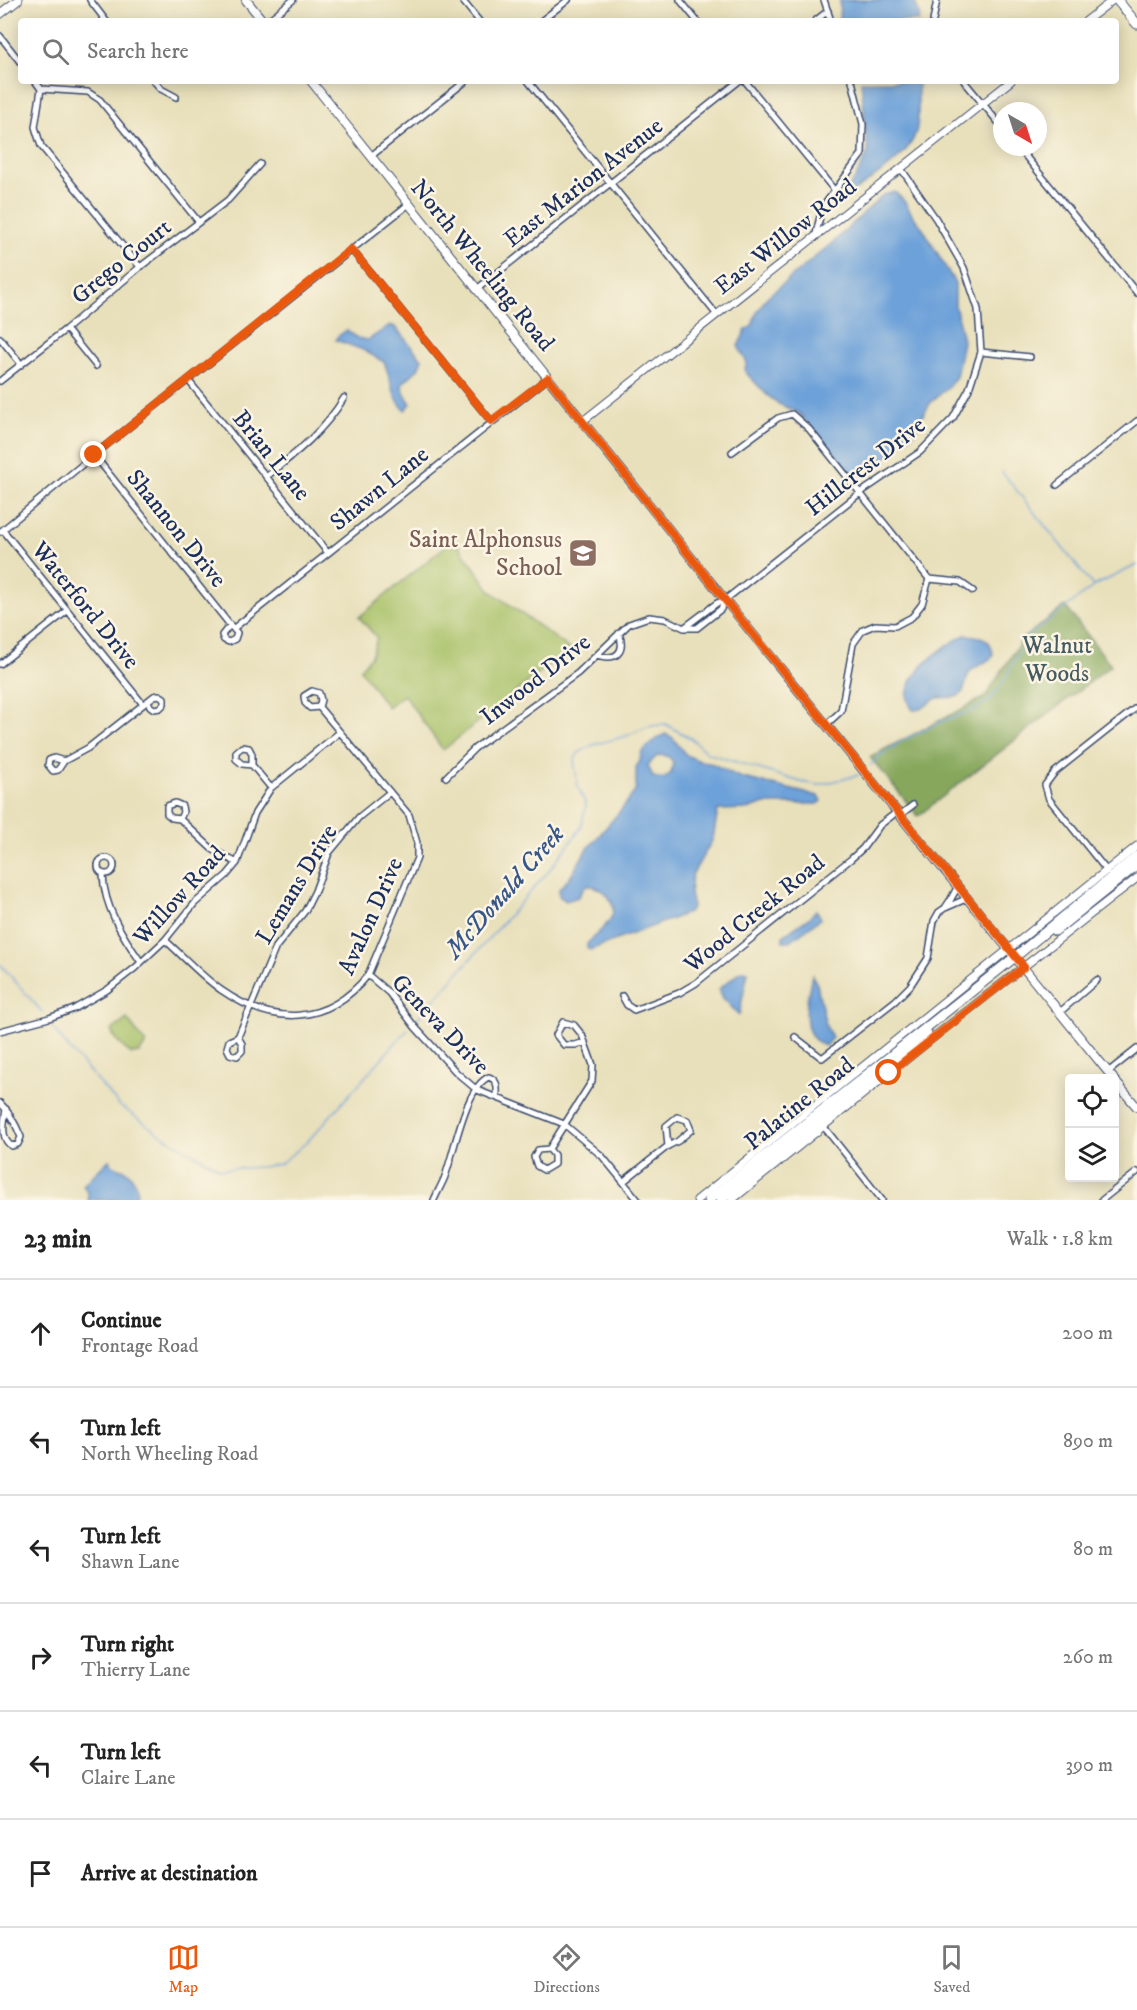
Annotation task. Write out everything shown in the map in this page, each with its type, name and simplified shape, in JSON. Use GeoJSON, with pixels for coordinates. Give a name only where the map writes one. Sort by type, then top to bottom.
{"type":"FeatureCollection","features":[{"type":"Feature","properties":{"kind":"main road"},"geometry":{"type":"LineString","coordinates":[[0,14],[18,0]]}},
{"type":"Feature","properties":{"kind":"main road"},"geometry":{"type":"LineString","coordinates":[[246,0],[262,18]]}},
{"type":"Feature","properties":{"kind":"main road"},"geometry":{"type":"LineString","coordinates":[[1115,0],[1137,24]]}},
{"type":"Feature","properties":{"kind":"main road","name":"North Wheeling Road"},"geometry":{"type":"LineString","coordinates":[[313,84],[725,600],[1110,1074]]}},
{"type":"Feature","properties":{"kind":"main road","name":"Palatine Road"},"geometry":{"type":"LineString","coordinates":[[721,1200],[845,1101],[1137,856]]}},
{"type":"Feature","properties":{"kind":"main road","name":"Palatine Road"},"geometry":{"type":"LineString","coordinates":[[709,1200],[1137,865]]}},
{"type":"Feature","properties":{"kind":"main road"},"geometry":{"type":"LineString","coordinates":[[845,1101],[902,1063]]}},
{"type":"Feature","properties":{"kind":"main road","name":"North Wheeling Road"},"geometry":{"type":"LineString","coordinates":[[1119,1085],[1137,1107]]}},
{"type":"Feature","properties":{"kind":"street"},"geometry":{"type":"LineString","coordinates":[[90,0],[104,18]]}},
{"type":"Feature","properties":{"kind":"street"},"geometry":{"type":"LineString","coordinates":[[269,18],[293,0]]}},
{"type":"Feature","properties":{"kind":"street"},"geometry":{"type":"LineString","coordinates":[[462,0],[477,18]]}},
{"type":"Feature","properties":{"kind":"street"},"geometry":{"type":"LineString","coordinates":[[545,18],[568,0]]}},
{"type":"Feature","properties":{"kind":"street"},"geometry":{"type":"LineString","coordinates":[[680,0],[695,18]]}},
{"type":"Feature","properties":{"kind":"street"},"geometry":{"type":"LineString","coordinates":[[824,0],[830,18]]}},
{"type":"Feature","properties":{"kind":"street"},"geometry":{"type":"LineString","coordinates":[[934,18],[937,0]]}},
{"type":"Feature","properties":{"kind":"street"},"geometry":{"type":"LineString","coordinates":[[1090,18],[1115,0]]}},
{"type":"Feature","properties":{"kind":"street"},"geometry":{"type":"LineString","coordinates":[[819,18],[828,11]]}},
{"type":"Feature","properties":{"kind":"street"},"geometry":{"type":"LineString","coordinates":[[0,36],[18,59]]}},
{"type":"Feature","properties":{"kind":"street"},"geometry":{"type":"LineString","coordinates":[[37,84],[41,89],[35,128],[41,146],[140,267]]}},
{"type":"Feature","properties":{"kind":"street"},"geometry":{"type":"LineString","coordinates":[[157,84],[176,97]]}},
{"type":"Feature","properties":{"kind":"street"},"geometry":{"type":"LineString","coordinates":[[371,156],[462,84]]}},
{"type":"Feature","properties":{"kind":"street"},"geometry":{"type":"LineString","coordinates":[[530,84],[717,315]]}},
{"type":"Feature","properties":{"kind":"street","name":"East Marion Avenue"},"geometry":{"type":"LineString","coordinates":[[477,289],[735,84]]}},
{"type":"Feature","properties":{"kind":"street"},"geometry":{"type":"LineString","coordinates":[[747,84],[835,191]]}},
{"type":"Feature","properties":{"kind":"street"},"geometry":{"type":"LineString","coordinates":[[814,239],[822,208],[862,154],[863,124],[853,84]]}},
{"type":"Feature","properties":{"kind":"street"},"geometry":{"type":"LineString","coordinates":[[967,84],[993,116]]}},
{"type":"Feature","properties":{"kind":"street","name":"East Willow Road"},"geometry":{"type":"LineString","coordinates":[[583,422],[1007,84]]}},
{"type":"Feature","properties":{"kind":"street"},"geometry":{"type":"LineString","coordinates":[[41,89],[88,92],[100,100],[198,221]]}},
{"type":"Feature","properties":{"kind":"street"},"geometry":{"type":"LineString","coordinates":[[1025,156],[1137,293]]}},
{"type":"Feature","properties":{"kind":"street","name":"Grego Court"},"geometry":{"type":"LineString","coordinates":[[0,381],[140,267],[228,200],[260,164]]}},
{"type":"Feature","properties":{"kind":"street","name":"Hillcrest Drive"},"geometry":{"type":"LineString","coordinates":[[725,600],[860,493],[920,452],[953,418],[969,389],[981,352],[978,309],[964,268],[936,219],[902,170]]}},
{"type":"Feature","properties":{"kind":"street"},"geometry":{"type":"LineString","coordinates":[[1,531],[409,204]]}},
{"type":"Feature","properties":{"kind":"street"},"geometry":{"type":"LineString","coordinates":[[351,249],[491,421]]}},
{"type":"Feature","properties":{"kind":"street"},"geometry":{"type":"LineString","coordinates":[[66,329],[96,366]]}},
{"type":"Feature","properties":{"kind":"street"},"geometry":{"type":"LineString","coordinates":[[0,338],[21,364]]}},
{"type":"Feature","properties":{"kind":"street"},"geometry":{"type":"LineString","coordinates":[[981,352],[1030,357]]}},
{"type":"Feature","properties":{"kind":"street","name":"Shawn Lane"},"geometry":{"type":"LineString","coordinates":[[232,626],[328,553],[491,421],[548,378]]}},
{"type":"Feature","properties":{"kind":"street","name":"Brian Lane"},"geometry":{"type":"LineString","coordinates":[[188,380],[328,553]]}},
{"type":"Feature","properties":{"kind":"street"},"geometry":{"type":"LineString","coordinates":[[266,477],[326,425],[344,398]]}},
{"type":"Feature","properties":{"kind":"street"},"geometry":{"type":"LineString","coordinates":[[732,452],[778,418],[792,414],[809,429],[928,579],[960,582],[973,591]]}},
{"type":"Feature","properties":{"kind":"street"},"geometry":{"type":"LineString","coordinates":[[1057,485],[1137,421]]}},
{"type":"Feature","properties":{"kind":"street","name":"Shannon Drive"},"geometry":{"type":"LineString","coordinates":[[94,455],[232,626]]}},
{"type":"Feature","properties":{"kind":"street","name":"Waterford Drive"},"geometry":{"type":"LineString","coordinates":[[1,531],[145,702],[88,748],[64,761]]}},
{"type":"Feature","properties":{"kind":"street"},"geometry":{"type":"LineString","coordinates":[[827,724],[841,711],[854,644],[863,630],[875,625],[895,626],[912,617],[922,604],[928,579]]}},
{"type":"Feature","properties":{"kind":"street","name":"Inwood Drive"},"geometry":{"type":"LineString","coordinates":[[446,777],[475,748],[578,673],[629,624],[649,617],[697,628],[721,609],[725,600]]}},
{"type":"Feature","properties":{"kind":"street"},"geometry":{"type":"LineString","coordinates":[[0,664],[68,611]]}},
{"type":"Feature","properties":{"kind":"street"},"geometry":{"type":"LineString","coordinates":[[597,655],[609,658],[615,656],[623,644],[619,633]]}},
{"type":"Feature","properties":{"kind":"street","name":"Avalon Drive"},"geometry":{"type":"LineString","coordinates":[[165,940],[220,989],[251,1008],[277,1015],[321,1012],[355,991],[368,975],[417,858],[417,843],[409,815],[319,707]]}},
{"type":"Feature","properties":{"kind":"street"},"geometry":{"type":"LineString","coordinates":[[1107,871],[1048,799],[1045,785],[1055,772],[1137,708]]}},
{"type":"Feature","properties":{"kind":"street","name":"Willow Road"},"geometry":{"type":"LineString","coordinates":[[0,1031],[74,1009],[107,990],[141,962],[165,940],[195,903],[237,863],[255,813],[271,788],[340,732]]}},
{"type":"Feature","properties":{"kind":"street"},"geometry":{"type":"LineString","coordinates":[[252,765],[271,788]]}},
{"type":"Feature","properties":{"kind":"street","name":"Lemans Drive"},"geometry":{"type":"LineString","coordinates":[[238,1037],[276,947],[305,911],[329,853],[359,817],[390,792]]}},
{"type":"Feature","properties":{"kind":"street"},"geometry":{"type":"LineString","coordinates":[[899,813],[913,805]]}},
{"type":"Feature","properties":{"kind":"street","name":"Wood Creek Road"},"geometry":{"type":"LineString","coordinates":[[622,996],[634,1010],[688,989],[851,859],[863,848],[880,825],[899,813]]}},
{"type":"Feature","properties":{"kind":"street"},"geometry":{"type":"LineString","coordinates":[[180,819],[212,849],[237,863]]}},
{"type":"Feature","properties":{"kind":"street"},"geometry":{"type":"LineString","coordinates":[[732,1200],[902,1063],[1016,959],[1107,871],[1137,846]]}},
{"type":"Feature","properties":{"kind":"street"},"geometry":{"type":"LineString","coordinates":[[103,875],[103,887],[119,929],[141,962]]}},
{"type":"Feature","properties":{"kind":"street"},"geometry":{"type":"LineString","coordinates":[[697,1200],[1016,959],[1137,878]]}},
{"type":"Feature","properties":{"kind":"street"},"geometry":{"type":"LineString","coordinates":[[945,908],[958,886]]}},
{"type":"Feature","properties":{"kind":"street"},"geometry":{"type":"LineString","coordinates":[[795,1037],[822,1058],[895,1001],[920,971],[932,945],[934,921],[939,912],[968,898]]}},
{"type":"Feature","properties":{"kind":"street","name":"Geneva Drive"},"geometry":{"type":"LineString","coordinates":[[368,975],[389,993],[415,1027],[457,1073],[477,1090],[564,1124],[602,1156],[624,1181],[635,1198]]}},
{"type":"Feature","properties":{"kind":"street"},"geometry":{"type":"LineString","coordinates":[[1060,1012],[1097,980]]}},
{"type":"Feature","properties":{"kind":"street"},"geometry":{"type":"LineString","coordinates":[[549,1149],[592,1081],[593,1065],[585,1042],[582,1035],[574,1025],[563,1022],[556,1035],[564,1045],[585,1042]]}},
{"type":"Feature","properties":{"kind":"street"},"geometry":{"type":"LineString","coordinates":[[1115,1074],[1137,1049]]}},
{"type":"Feature","properties":{"kind":"street"},"geometry":{"type":"LineString","coordinates":[[434,1200],[444,1178],[464,1112],[481,1081],[489,1077],[493,1078],[497,1084],[497,1096]]}},
{"type":"Feature","properties":{"kind":"street"},"geometry":{"type":"LineString","coordinates":[[0,1103],[6,1109],[21,1137],[18,1144],[12,1146],[7,1144],[4,1138],[6,1109]]}},
{"type":"Feature","properties":{"kind":"street"},"geometry":{"type":"LineString","coordinates":[[624,1181],[691,1130],[687,1120],[677,1117],[666,1126],[668,1146]]}},
{"type":"Feature","properties":{"kind":"street"},"geometry":{"type":"LineString","coordinates":[[824,1127],[882,1200]]}},
{"type":"Feature","properties":{"kind":"street"},"geometry":{"type":"LineString","coordinates":[[1102,1200],[1137,1172]]}},
{"type":"Feature","properties":{"kind":"green space"},"geometry":{"type":"Polygon","coordinates":[[[454,539],[491,591],[570,649],[443,750],[404,695],[387,707],[360,669],[371,656],[377,638],[359,617],[454,539]]]}},
{"type":"Feature","properties":{"kind":"green space","name":"Walnut Woods"},"geometry":{"type":"Polygon","coordinates":[[[1065,606],[1111,665],[918,816],[870,757],[985,697],[1023,638],[1065,606]]]}},
{"type":"Feature","properties":{"kind":"green space"},"geometry":{"type":"Polygon","coordinates":[[[127,1019],[146,1044],[139,1053],[132,1054],[125,1049],[117,1042],[111,1031],[127,1019]]]}},
{"type":"Feature","properties":{"kind":"water"},"geometry":{"type":"Polygon","coordinates":[[[840,0],[913,0],[919,13],[919,18],[839,18],[840,0]]]}},
{"type":"Feature","properties":{"kind":"water"},"geometry":{"type":"Polygon","coordinates":[[[861,84],[918,84],[917,127],[906,150],[880,173],[829,211],[855,179],[868,152],[861,84]]]}},
{"type":"Feature","properties":{"kind":"water"},"geometry":{"type":"Polygon","coordinates":[[[895,192],[905,202],[922,227],[955,283],[955,305],[963,341],[956,377],[931,402],[916,430],[877,466],[860,476],[851,474],[799,413],[779,404],[767,395],[746,373],[747,363],[738,346],[746,330],[752,326],[766,298],[832,243],[883,195],[895,192]]]}},
{"type":"Feature","properties":{"kind":"water"},"geometry":{"type":"Polygon","coordinates":[[[390,325],[395,327],[422,359],[418,369],[402,384],[403,391],[411,404],[405,410],[394,394],[384,362],[363,350],[336,340],[347,330],[357,338],[368,340],[390,325]]]}},
{"type":"Feature","properties":{"kind":"water"},"geometry":{"type":"Polygon","coordinates":[[[965,635],[976,636],[988,641],[993,656],[970,672],[959,696],[938,698],[921,709],[913,710],[908,699],[909,688],[914,677],[933,656],[965,635]]]}},
{"type":"Feature","properties":{"kind":"water"},"geometry":{"type":"Polygon","coordinates":[[[665,734],[672,737],[686,755],[700,761],[713,764],[739,777],[818,796],[822,801],[818,804],[765,804],[750,809],[718,810],[713,839],[692,875],[690,894],[693,906],[688,913],[590,950],[587,944],[612,916],[612,903],[603,891],[592,886],[586,885],[578,897],[566,901],[559,896],[559,889],[571,876],[585,852],[636,790],[636,767],[641,753],[665,734]],[[657,756],[648,765],[653,777],[663,779],[671,773],[673,762],[669,757],[657,756]]]}},
{"type":"Feature","properties":{"kind":"water"},"geometry":{"type":"Polygon","coordinates":[[[816,910],[820,919],[790,941],[783,941],[783,936],[816,910]]]}},
{"type":"Feature","properties":{"kind":"water"},"geometry":{"type":"Polygon","coordinates":[[[741,971],[748,972],[739,1015],[723,998],[719,989],[741,971]]]}},
{"type":"Feature","properties":{"kind":"water"},"geometry":{"type":"Polygon","coordinates":[[[812,975],[817,984],[826,1026],[832,1037],[826,1046],[817,1042],[808,1026],[806,1015],[812,975]]]}},
{"type":"Feature","properties":{"kind":"water"},"geometry":{"type":"Polygon","coordinates":[[[109,1160],[114,1166],[127,1171],[131,1176],[138,1190],[135,1200],[88,1200],[88,1193],[83,1185],[109,1160]]]}},
{"type":"Feature","properties":{"kind":"waterway"},"geometry":{"type":"LineString","coordinates":[[1002,472],[1093,586]]}},
{"type":"Feature","properties":{"kind":"waterway","name":"McDonald Creek"},"geometry":{"type":"LineString","coordinates":[[871,765],[879,756],[902,741],[943,721],[974,710],[990,700],[1001,686],[1028,636],[1094,586],[1137,565]]}},
{"type":"Feature","properties":{"kind":"waterway","name":"McDonald Creek"},"geometry":{"type":"LineString","coordinates":[[417,1019],[548,872],[581,828],[586,805],[578,787],[574,761],[578,753],[593,745],[626,736],[647,727],[665,724],[692,739],[707,753],[801,782],[819,785],[859,775]]}},
{"type":"Feature","properties":{"kind":"waterway","name":"McDonald Creek"},"geometry":{"type":"LineString","coordinates":[[0,964],[42,1012]]}},
{"type":"Feature","properties":{"kind":"waterway","name":"McDonald Creek"},"geometry":{"type":"LineString","coordinates":[[52,1027],[120,1106],[166,1138],[221,1169],[280,1164],[307,1142],[408,1029]]}},
{"type":"Feature","properties":{"kind":"place","name":"Saint Alphonsus School"},"geometry":{"type":"Point","coordinates":[583,553]}},
{"type":"Feature","properties":{"kind":"route"},"geometry":{"type":"LineString","coordinates":[[94,455],[351,249],[491,421],[548,378],[725,600],[1024,967],[889,1073]]}}]}
